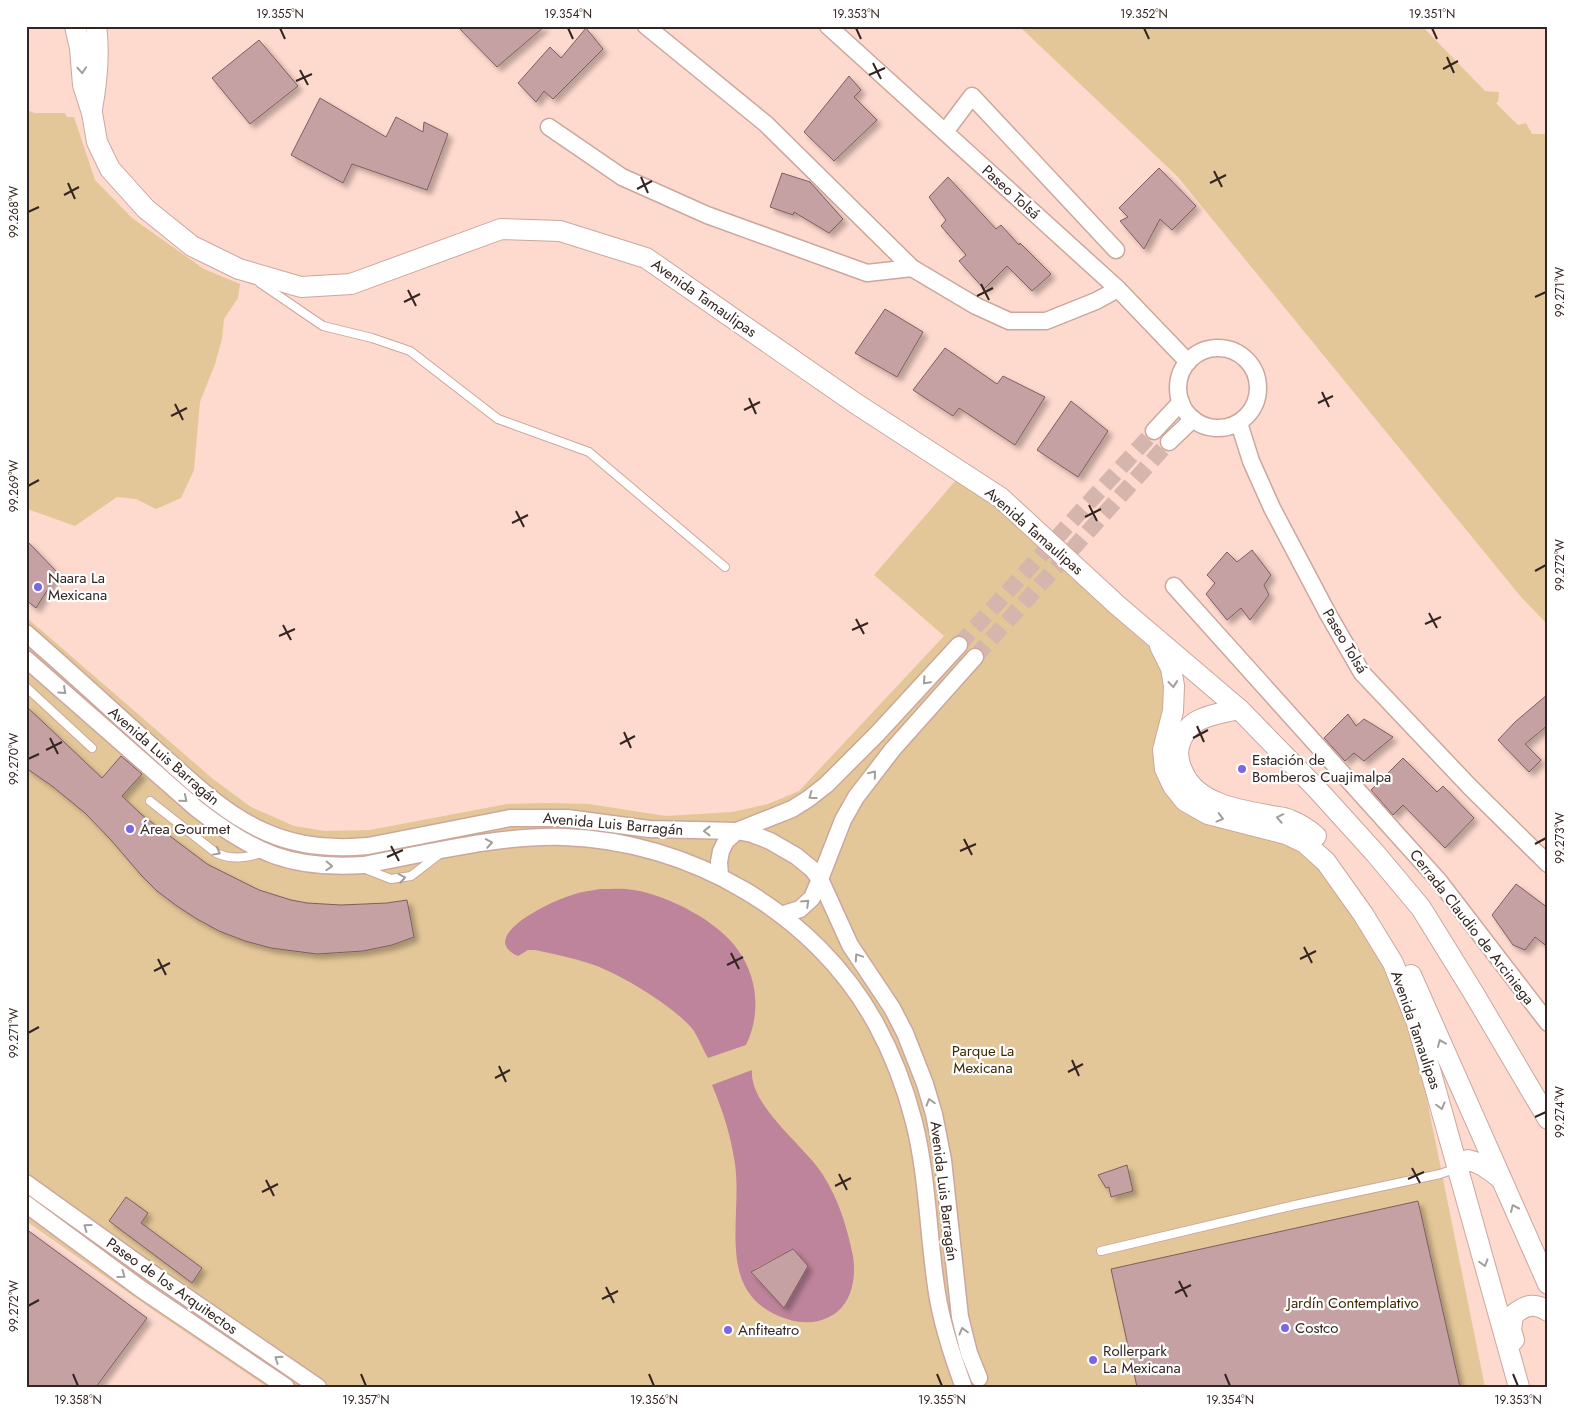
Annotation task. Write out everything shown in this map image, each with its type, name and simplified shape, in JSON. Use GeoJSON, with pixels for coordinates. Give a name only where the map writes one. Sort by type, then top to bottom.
{"type":"FeatureCollection","features":[{"type":"Feature","properties":{"kind":"street","name":"Avenida Tamaulipas"},"geometry":{"type":"LineString","coordinates":[[75,26],[80,48],[83,85],[92,113],[97,142],[110,169],[146,209],[192,246],[239,269],[301,287],[351,284],[501,228],[560,231],[646,258],[855,403],[1001,498],[1117,605],[1239,709],[1317,789],[1375,853],[1421,908],[1548,1119]]}},
{"type":"Feature","properties":{"kind":"street","name":"Avenida Tamaulipas"},"geometry":{"type":"LineString","coordinates":[[92,113],[99,47],[96,26]]}},
{"type":"Feature","properties":{"kind":"street"},"geometry":{"type":"LineString","coordinates":[[646,26],[766,124],[912,268],[976,306],[1008,322],[1046,321],[1096,301],[1118,288]]}},
{"type":"Feature","properties":{"kind":"street","name":"Paseo Tolsá"},"geometry":{"type":"LineString","coordinates":[[828,26],[1118,288],[1188,362]]}},
{"type":"Feature","properties":{"kind":"street"},"geometry":{"type":"LineString","coordinates":[[945,132],[972,96],[1116,250]]}},
{"type":"Feature","properties":{"kind":"street"},"geometry":{"type":"LineString","coordinates":[[549,128],[622,177],[707,215],[867,274],[912,268]]}},
{"type":"Feature","properties":{"kind":"street"},"geometry":{"type":"LineString","coordinates":[[1219,348],[1236,352],[1249,362],[1257,378],[1258,395],[1252,411],[1239,423],[1220,428],[1211,427],[1193,419],[1181,402],[1179,392],[1179,381],[1182,371],[1188,362],[1202,352],[1219,348]]}},
{"type":"Feature","properties":{"kind":"street"},"geometry":{"type":"LineString","coordinates":[[1154,431],[1181,402]]}},
{"type":"Feature","properties":{"kind":"street"},"geometry":{"type":"LineString","coordinates":[[1169,442],[1193,419]]}},
{"type":"Feature","properties":{"kind":"street","name":"Paseo Tolsá"},"geometry":{"type":"LineString","coordinates":[[1239,423],[1251,461],[1272,508],[1328,614],[1362,673],[1470,787],[1548,864]]}},
{"type":"Feature","properties":{"kind":"street","name":"Cerrada Claudio de Arciniega"},"geometry":{"type":"LineString","coordinates":[[1174,586],[1439,881],[1548,1024]]}},
{"type":"Feature","properties":{"kind":"street","name":"Avenida Luis Barragán"},"geometry":{"type":"LineString","coordinates":[[26,633],[206,794],[241,819],[267,833],[285,839],[315,846],[349,848],[368,846],[492,821],[526,817],[567,818],[667,830],[737,831],[770,841],[796,856],[812,869],[820,879],[850,945],[892,1008],[905,1033],[925,1084],[934,1114],[943,1160],[960,1317],[969,1353],[979,1378]]}},
{"type":"Feature","properties":{"kind":"street","name":"Avenida Tamaulipas"},"geometry":{"type":"LineString","coordinates":[[1157,639],[1171,668],[1174,686],[1173,711],[1163,750],[1165,769],[1173,786],[1185,800],[1208,814],[1286,834],[1305,843],[1326,862],[1363,914],[1393,963],[1417,1023],[1520,1387]]}},
{"type":"Feature","properties":{"kind":"street","name":"Avenida Luis Barragán"},"geometry":{"type":"LineString","coordinates":[[720,876],[719,862],[721,851],[726,841],[737,831],[792,809],[826,785],[877,734],[959,645]]}},
{"type":"Feature","properties":{"kind":"street"},"geometry":{"type":"LineString","coordinates":[[781,914],[800,908],[807,903],[820,879],[843,820],[856,797],[893,749],[975,657]]}},
{"type":"Feature","properties":{"kind":"street","name":"Avenida Luis Barragán"},"geometry":{"type":"LineString","coordinates":[[26,659],[158,777],[197,809],[227,832],[272,855],[320,866],[357,865],[511,839],[565,837],[594,840],[641,848],[720,876],[781,914],[814,944],[845,979],[875,1022],[900,1074],[915,1124],[921,1154],[934,1270],[943,1325],[963,1385]]}},
{"type":"Feature","properties":{"kind":"street","name":"Avenida Tamaulipas"},"geometry":{"type":"LineString","coordinates":[[1239,709],[1202,718],[1190,725],[1182,737],[1178,752],[1179,764],[1186,779],[1195,790],[1213,800],[1248,812],[1290,820],[1312,833],[1334,853],[1372,906],[1403,957],[1548,1284]]}},
{"type":"Feature","properties":{"kind":"street"},"geometry":{"type":"LineString","coordinates":[[272,855],[285,839]]}},
{"type":"Feature","properties":{"kind":"street"},"geometry":{"type":"LineString","coordinates":[[1457,1168],[1468,1160],[1474,1161],[1488,1168],[1502,1179]]}},
{"type":"Feature","properties":{"kind":"street","name":"Paseo de los Arquitectos"},"geometry":{"type":"LineString","coordinates":[[26,1184],[318,1387]]}},
{"type":"Feature","properties":{"kind":"street","name":"Paseo de los Arquitectos"},"geometry":{"type":"LineString","coordinates":[[26,1204],[141,1288],[286,1387]]}},
{"type":"Feature","properties":{"kind":"street"},"geometry":{"type":"LineString","coordinates":[[141,1288],[153,1274]]}},
{"type":"Feature","properties":{"kind":"street"},"geometry":{"type":"LineString","coordinates":[[1526,1387],[1511,1330],[1513,1315],[1522,1307],[1540,1306],[1548,1311]]}},
{"type":"Feature","properties":{"kind":"lane"},"geometry":{"type":"LineString","coordinates":[[239,269],[323,326],[372,338],[410,351],[498,419],[589,452],[725,567]]}},
{"type":"Feature","properties":{"kind":"lane"},"geometry":{"type":"LineString","coordinates":[[26,687],[92,748]]}},
{"type":"Feature","properties":{"kind":"lane"},"geometry":{"type":"LineString","coordinates":[[150,802],[216,852],[227,857],[238,859],[272,855]]}},
{"type":"Feature","properties":{"kind":"lane"},"geometry":{"type":"LineString","coordinates":[[1101,1251],[1295,1205],[1440,1174],[1457,1168]]}},
{"type":"Feature","properties":{"kind":"green space"},"geometry":{"type":"Polygon","coordinates":[[[1019,26],[1422,26],[1485,91],[1499,92],[1498,102],[1496,103],[1518,125],[1526,123],[1532,134],[1548,134],[1548,625],[1521,597],[1177,176],[1019,26]]]}},
{"type":"Feature","properties":{"kind":"green space"},"geometry":{"type":"Polygon","coordinates":[[[26,110],[35,113],[65,113],[67,117],[74,117],[95,180],[132,218],[204,269],[240,284],[238,298],[224,319],[222,339],[215,364],[200,402],[194,470],[181,498],[156,509],[136,499],[117,497],[75,526],[30,510],[26,511],[26,110]]]}},
{"type":"Feature","properties":{"kind":"green space","name":"Parque La Mexicana"},"geometry":{"type":"Polygon","coordinates":[[[957,479],[980,493],[1157,646],[1170,679],[1159,756],[1302,849],[1318,866],[1374,945],[1404,1011],[1420,1065],[1485,1387],[267,1387],[26,1221],[26,617],[213,779],[251,807],[294,826],[325,831],[370,830],[507,804],[589,804],[666,816],[732,812],[768,804],[799,791],[944,636],[874,575],[957,479]]]}},
{"type":"Feature","properties":{"kind":"shaded area"},"geometry":{"type":"Polygon","coordinates":[[[600,889],[630,889],[662,898],[692,911],[729,939],[745,961],[750,972],[755,996],[754,1021],[746,1045],[708,1058],[694,1031],[686,1022],[647,992],[617,975],[591,964],[535,950],[528,950],[518,956],[507,948],[505,939],[511,930],[534,912],[560,899],[600,889]]]}},
{"type":"Feature","properties":{"kind":"shaded area"},"geometry":{"type":"Polygon","coordinates":[[[752,1070],[753,1084],[759,1098],[768,1111],[815,1164],[829,1184],[845,1224],[853,1256],[854,1271],[850,1294],[842,1307],[832,1316],[813,1322],[793,1321],[764,1308],[749,1293],[740,1274],[736,1254],[735,1164],[726,1124],[712,1085],[752,1070]],[[793,1249],[755,1269],[754,1276],[782,1304],[787,1303],[808,1266],[793,1249]]]}},
{"type":"Feature","properties":{"kind":"building"},"geometry":{"type":"Polygon","coordinates":[[[457,26],[545,26],[497,67],[457,26]]]}},
{"type":"Feature","properties":{"kind":"building"},"geometry":{"type":"Polygon","coordinates":[[[586,28],[603,49],[553,99],[544,91],[536,102],[518,83],[550,47],[561,58],[586,28]]]}},
{"type":"Feature","properties":{"kind":"building"},"geometry":{"type":"Polygon","coordinates":[[[259,40],[298,86],[250,124],[212,78],[259,40]]]}},
{"type":"Feature","properties":{"kind":"building"},"geometry":{"type":"Polygon","coordinates":[[[849,76],[861,90],[854,97],[877,120],[834,161],[804,132],[849,76]]]}},
{"type":"Feature","properties":{"kind":"building"},"geometry":{"type":"Polygon","coordinates":[[[320,98],[386,137],[396,117],[423,132],[424,122],[448,134],[427,190],[352,164],[343,183],[291,155],[320,98]]]}},
{"type":"Feature","properties":{"kind":"building"},"geometry":{"type":"Polygon","coordinates":[[[1159,168],[1196,206],[1172,230],[1160,219],[1144,249],[1120,221],[1128,217],[1119,208],[1159,168]]]}},
{"type":"Feature","properties":{"kind":"building"},"geometry":{"type":"Polygon","coordinates":[[[782,173],[810,182],[843,219],[829,233],[794,212],[793,215],[770,207],[782,173]]]}},
{"type":"Feature","properties":{"kind":"building"},"geometry":{"type":"Polygon","coordinates":[[[948,177],[996,229],[1001,225],[1019,245],[1020,243],[1051,274],[1032,291],[1007,266],[984,289],[959,261],[966,255],[941,226],[946,220],[929,197],[948,177]]]}},
{"type":"Feature","properties":{"kind":"building"},"geometry":{"type":"Polygon","coordinates":[[[885,309],[923,332],[897,377],[855,353],[885,309]]]}},
{"type":"Feature","properties":{"kind":"building"},"geometry":{"type":"Polygon","coordinates":[[[945,348],[997,384],[1003,376],[1045,397],[1015,445],[959,408],[953,416],[913,390],[945,348]]]}},
{"type":"Feature","properties":{"kind":"building"},"geometry":{"type":"Polygon","coordinates":[[[1071,401],[1108,431],[1078,477],[1037,450],[1071,401]]]}},
{"type":"Feature","properties":{"kind":"building","name":"Naara La Mexicana"},"geometry":{"type":"Polygon","coordinates":[[[26,540],[58,573],[36,608],[26,600],[26,540]]]}},
{"type":"Feature","properties":{"kind":"building"},"geometry":{"type":"Polygon","coordinates":[[[1252,550],[1271,575],[1264,585],[1269,595],[1250,620],[1241,608],[1227,620],[1206,594],[1215,583],[1207,575],[1227,552],[1237,562],[1252,550]]]}},
{"type":"Feature","properties":{"kind":"building"},"geometry":{"type":"Polygon","coordinates":[[[1548,694],[1548,725],[1525,744],[1541,760],[1529,772],[1498,740],[1515,722],[1548,694]]]}},
{"type":"Feature","properties":{"kind":"building","name":"Área Gourmet"},"geometry":{"type":"Polygon","coordinates":[[[26,706],[102,778],[121,756],[142,774],[122,796],[142,815],[207,864],[259,890],[307,903],[341,905],[407,900],[414,937],[392,945],[363,951],[317,954],[271,948],[245,941],[219,931],[197,919],[157,891],[85,813],[26,768],[26,706]]]}},
{"type":"Feature","properties":{"kind":"building"},"geometry":{"type":"Polygon","coordinates":[[[1348,714],[1356,726],[1364,719],[1393,737],[1364,761],[1354,753],[1345,761],[1324,738],[1348,714]]]}},
{"type":"Feature","properties":{"kind":"building"},"geometry":{"type":"Polygon","coordinates":[[[1403,758],[1437,792],[1443,786],[1474,818],[1445,848],[1403,805],[1393,815],[1371,790],[1403,758]]]}},
{"type":"Feature","properties":{"kind":"building"},"geometry":{"type":"Polygon","coordinates":[[[1516,884],[1548,908],[1548,947],[1535,937],[1525,950],[1513,945],[1492,915],[1516,884]]]}},
{"type":"Feature","properties":{"kind":"building"},"geometry":{"type":"Polygon","coordinates":[[[1127,1165],[1133,1191],[1111,1197],[1109,1187],[1106,1188],[1098,1175],[1127,1165]]]}},
{"type":"Feature","properties":{"kind":"building"},"geometry":{"type":"Polygon","coordinates":[[[126,1197],[148,1213],[141,1223],[202,1268],[192,1283],[109,1221],[126,1197]]]}},
{"type":"Feature","properties":{"kind":"building","name":"Jardín Contemplativo"},"geometry":{"type":"Polygon","coordinates":[[[1418,1201],[1460,1387],[1137,1387],[1111,1269],[1418,1201]]]}},
{"type":"Feature","properties":{"kind":"building"},"geometry":{"type":"Polygon","coordinates":[[[26,1229],[147,1318],[96,1387],[26,1387],[26,1229]]]}},
{"type":"Feature","properties":{"kind":"building"},"geometry":{"type":"Polygon","coordinates":[[[793,1249],[808,1266],[784,1308],[751,1272],[793,1249]]]}},
{"type":"Feature","properties":{"kind":"tunnel"},"geometry":{"type":"LineString","coordinates":[[959,645],[1154,431]]}},
{"type":"Feature","properties":{"kind":"tunnel"},"geometry":{"type":"LineString","coordinates":[[975,657],[1169,442]]}},
{"type":"Feature","properties":{"kind":"place","name":"Naara La Mexicana"},"geometry":{"type":"Point","coordinates":[38,587]}},
{"type":"Feature","properties":{"kind":"place","name":"Estación de Bomberos Cuajimalpa"},"geometry":{"type":"Point","coordinates":[1242,769]}},
{"type":"Feature","properties":{"kind":"place","name":"Área Gourmet"},"geometry":{"type":"Point","coordinates":[130,829]}},
{"type":"Feature","properties":{"kind":"place","name":"Costco"},"geometry":{"type":"Point","coordinates":[1285,1328]}},
{"type":"Feature","properties":{"kind":"place","name":"Anfiteatro"},"geometry":{"type":"Point","coordinates":[728,1330]}},
{"type":"Feature","properties":{"kind":"place","name":"Rollerpark La Mexicana"},"geometry":{"type":"Point","coordinates":[1093,1360]}}]}
